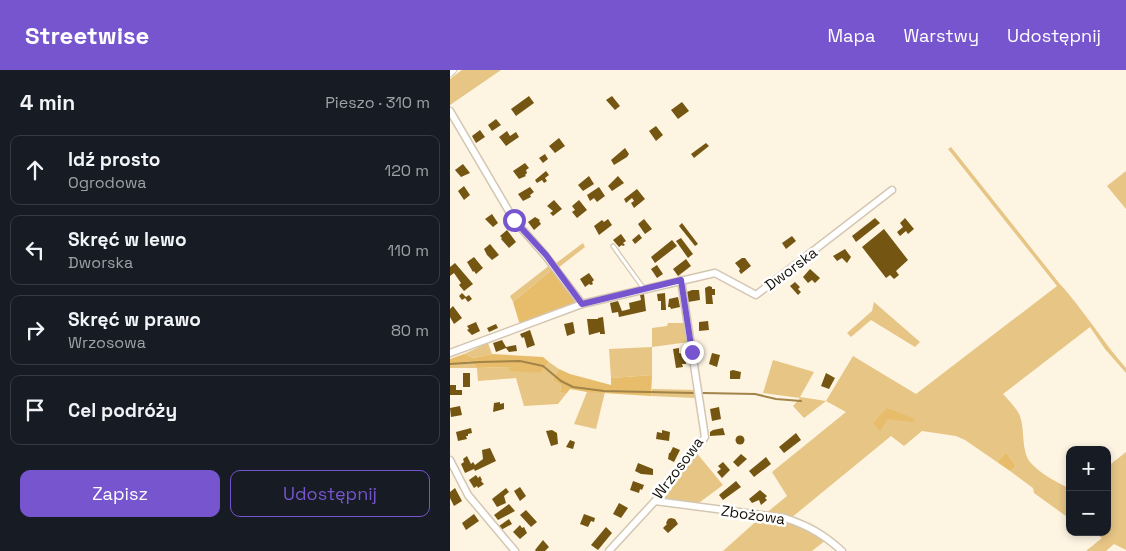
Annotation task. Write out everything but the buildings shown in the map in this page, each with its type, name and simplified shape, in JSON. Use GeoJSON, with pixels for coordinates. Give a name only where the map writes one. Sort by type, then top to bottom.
{"type":"FeatureCollection","features":[{"type":"Feature","properties":{"kind":"street"},"geometry":{"type":"LineString","coordinates":[[450,111],[514,220],[546,255],[582,304]]}},
{"type":"Feature","properties":{"kind":"street","name":"Dworska"},"geometry":{"type":"LineString","coordinates":[[450,354],[582,304],[715,273],[756,295],[892,190]]}},
{"type":"Feature","properties":{"kind":"street","name":"Wrzosowa"},"geometry":{"type":"LineString","coordinates":[[609,551],[654,501],[705,436],[681,280]]}},
{"type":"Feature","properties":{"kind":"street"},"geometry":{"type":"LineString","coordinates":[[450,460],[468,495],[515,551]]}},
{"type":"Feature","properties":{"kind":"street","name":"Zbożowa"},"geometry":{"type":"LineString","coordinates":[[654,501],[785,518],[816,530],[842,551]]}},
{"type":"Feature","properties":{"kind":"lane"},"geometry":{"type":"LineString","coordinates":[[613,246],[644,289]]}},
{"type":"Feature","properties":{"kind":"shaded area"},"geometry":{"type":"Polygon","coordinates":[[[462,70],[501,70],[450,105],[450,79],[462,70]]]}},
{"type":"Feature","properties":{"kind":"shaded area"},"geometry":{"type":"Polygon","coordinates":[[[951,147],[1077,304],[1126,368],[1126,373],[1105,349],[1090,327],[1003,394],[1020,416],[1025,452],[1030,462],[1054,481],[1066,487],[1066,516],[1034,493],[1033,488],[1010,471],[1016,466],[1006,452],[997,462],[956,436],[922,431],[904,446],[891,436],[791,518],[765,514],[787,496],[772,472],[846,412],[826,401],[853,356],[916,394],[1057,286],[948,149],[951,147]]]}},
{"type":"Feature","properties":{"kind":"shaded area"},"geometry":{"type":"Polygon","coordinates":[[[1126,171],[1126,209],[1107,186],[1126,171]]]}},
{"type":"Feature","properties":{"kind":"shaded area"},"geometry":{"type":"Polygon","coordinates":[[[583,243],[585,247],[558,268],[555,264],[583,243]]]}},
{"type":"Feature","properties":{"kind":"shaded area"},"geometry":{"type":"Polygon","coordinates":[[[550,265],[553,269],[513,302],[510,296],[550,265]]]}},
{"type":"Feature","properties":{"kind":"shaded area"},"geometry":{"type":"Polygon","coordinates":[[[553,269],[578,304],[520,325],[513,302],[553,269]]]}},
{"type":"Feature","properties":{"kind":"shaded area"},"geometry":{"type":"Polygon","coordinates":[[[874,302],[920,342],[915,347],[871,320],[851,337],[847,333],[872,311],[874,302]]]}},
{"type":"Feature","properties":{"kind":"shaded area"},"geometry":{"type":"Polygon","coordinates":[[[668,323],[685,323],[689,342],[652,347],[652,328],[667,326],[668,323]]]}},
{"type":"Feature","properties":{"kind":"shaded area"},"geometry":{"type":"Polygon","coordinates":[[[488,343],[492,354],[474,358],[464,354],[488,343]]]}},
{"type":"Feature","properties":{"kind":"shaded area"},"geometry":{"type":"Polygon","coordinates":[[[652,347],[652,375],[611,378],[609,349],[652,347]]]}},
{"type":"Feature","properties":{"kind":"shaded area"},"geometry":{"type":"Polygon","coordinates":[[[464,354],[474,358],[492,354],[543,357],[549,362],[541,373],[510,371],[509,367],[477,368],[470,361],[450,365],[450,359],[464,354]]]}},
{"type":"Feature","properties":{"kind":"shaded area"},"geometry":{"type":"Polygon","coordinates":[[[773,360],[814,372],[800,397],[826,401],[804,418],[793,406],[800,398],[763,393],[773,360]]]}},
{"type":"Feature","properties":{"kind":"shaded area"},"geometry":{"type":"Polygon","coordinates":[[[470,361],[477,368],[450,368],[450,365],[470,361]]]}},
{"type":"Feature","properties":{"kind":"shaded area"},"geometry":{"type":"Polygon","coordinates":[[[549,362],[559,369],[552,380],[561,385],[560,392],[566,394],[558,404],[524,406],[516,378],[478,381],[477,368],[509,367],[541,373],[549,362]]]}},
{"type":"Feature","properties":{"kind":"shaded area"},"geometry":{"type":"Polygon","coordinates":[[[559,369],[570,374],[611,385],[611,378],[652,375],[651,396],[587,392],[570,389],[566,394],[560,392],[561,385],[552,380],[559,369]]]}},
{"type":"Feature","properties":{"kind":"shaded area"},"geometry":{"type":"Polygon","coordinates":[[[652,389],[696,390],[696,398],[651,396],[652,389]]]}},
{"type":"Feature","properties":{"kind":"shaded area"},"geometry":{"type":"Polygon","coordinates":[[[587,392],[605,392],[596,429],[574,424],[587,392]]]}},
{"type":"Feature","properties":{"kind":"shaded area"},"geometry":{"type":"Polygon","coordinates":[[[887,408],[915,419],[912,422],[888,419],[880,431],[873,423],[887,408]]]}},
{"type":"Feature","properties":{"kind":"shaded area"},"geometry":{"type":"Polygon","coordinates":[[[695,451],[723,485],[696,505],[661,499],[660,496],[695,451]]]}},
{"type":"Feature","properties":{"kind":"shaded area"},"geometry":{"type":"Polygon","coordinates":[[[1006,452],[1016,466],[1010,471],[997,462],[1006,452]]]}},
{"type":"Feature","properties":{"kind":"shaded area"},"geometry":{"type":"Polygon","coordinates":[[[1126,452],[1126,550],[1114,544],[1106,551],[1086,551],[1102,538],[1099,536],[1111,536],[1111,464],[1126,452]]]}},
{"type":"Feature","properties":{"kind":"shaded area"},"geometry":{"type":"Polygon","coordinates":[[[761,517],[790,522],[826,540],[812,551],[723,551],[761,517]]]}},
{"type":"Feature","properties":{"kind":"waterway"},"geometry":{"type":"LineString","coordinates":[[450,364],[520,361],[543,366],[561,381],[573,387],[604,391],[693,393]]}},
{"type":"Feature","properties":{"kind":"waterway"},"geometry":{"type":"LineString","coordinates":[[703,393],[755,394],[776,399],[801,401]]}},
{"type":"Feature","properties":{"kind":"route"},"geometry":{"type":"LineString","coordinates":[[514,220],[546,255],[582,304],[681,280],[692,352]]}}]}
